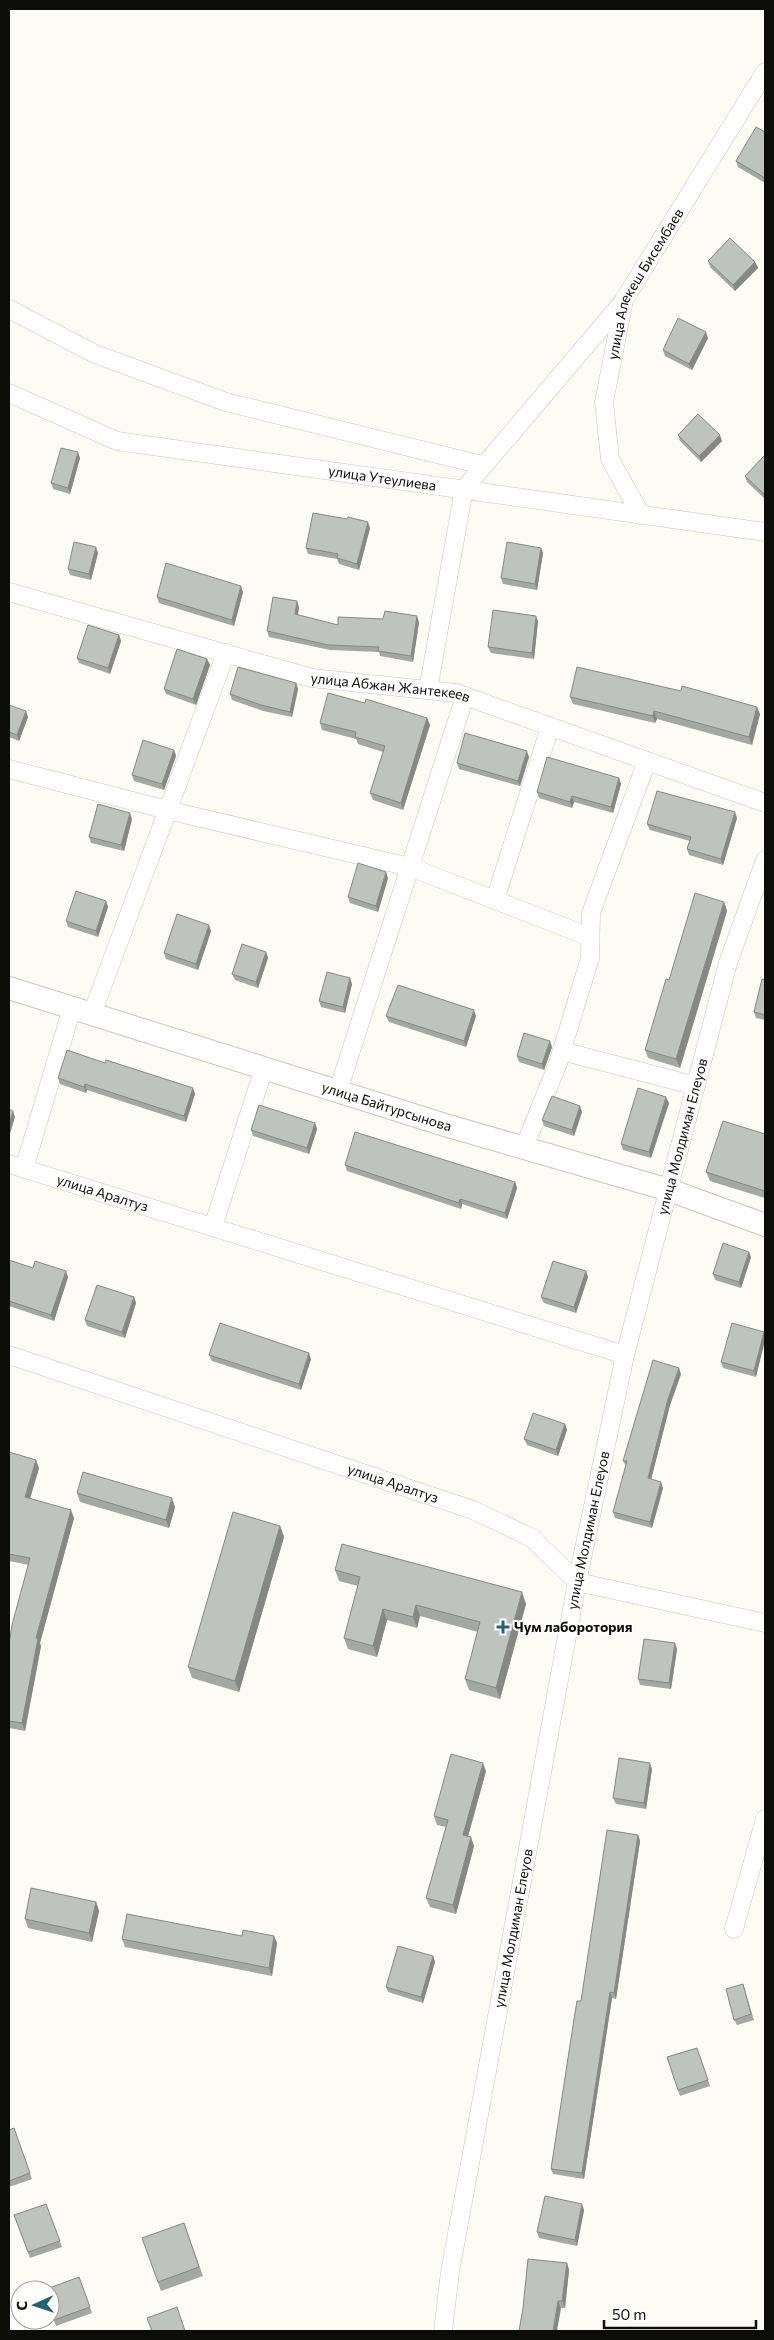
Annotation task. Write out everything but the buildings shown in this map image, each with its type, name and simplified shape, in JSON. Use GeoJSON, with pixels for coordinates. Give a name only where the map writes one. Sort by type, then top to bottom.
{"type":"FeatureCollection","features":[{"type":"Feature","properties":{"kind":"street","name":"улица Алекеш Бисембаев"},"geometry":{"type":"LineString","coordinates":[[641,515],[610,459],[604,402],[624,300],[765,72]]}},
{"type":"Feature","properties":{"kind":"street"},"geometry":{"type":"LineString","coordinates":[[428,690],[464,489],[624,300]]}},
{"type":"Feature","properties":{"kind":"street"},"geometry":{"type":"LineString","coordinates":[[9,309],[95,354],[226,402],[482,466]]}},
{"type":"Feature","properties":{"kind":"street","name":"улица Утеулиева"},"geometry":{"type":"LineString","coordinates":[[9,393],[117,441],[765,532]]}},
{"type":"Feature","properties":{"kind":"street","name":"улица Абжан Жантекеев"},"geometry":{"type":"LineString","coordinates":[[9,592],[312,678],[428,690],[465,696],[765,803]]}},
{"type":"Feature","properties":{"kind":"street"},"geometry":{"type":"LineString","coordinates":[[16,1167],[167,810],[226,653]]}},
{"type":"Feature","properties":{"kind":"street"},"geometry":{"type":"LineString","coordinates":[[338,1091],[465,696]]}},
{"type":"Feature","properties":{"kind":"street"},"geometry":{"type":"LineString","coordinates":[[495,900],[550,727]]}},
{"type":"Feature","properties":{"kind":"street"},"geometry":{"type":"LineString","coordinates":[[524,1148],[562,1051],[590,958],[591,913],[647,761]]}},
{"type":"Feature","properties":{"kind":"street"},"geometry":{"type":"LineString","coordinates":[[9,769],[167,810],[410,867],[590,937]]}},
{"type":"Feature","properties":{"kind":"street","name":"улица Молдиман Елеуов"},"geometry":{"type":"LineString","coordinates":[[443,2331],[450,2272],[577,1582],[625,1355],[728,963],[764,865]]}},
{"type":"Feature","properties":{"kind":"street","name":"улица Байтурсынова"},"geometry":{"type":"LineString","coordinates":[[9,988],[524,1148],[669,1190],[765,1225]]}},
{"type":"Feature","properties":{"kind":"street"},"geometry":{"type":"LineString","coordinates":[[562,1051],[696,1086]]}},
{"type":"Feature","properties":{"kind":"street"},"geometry":{"type":"LineString","coordinates":[[213,1228],[264,1068]]}},
{"type":"Feature","properties":{"kind":"street","name":"улица Аралтуз"},"geometry":{"type":"LineString","coordinates":[[16,1167],[625,1355]]}},
{"type":"Feature","properties":{"kind":"street","name":"улица Аралтуз"},"geometry":{"type":"LineString","coordinates":[[9,1355],[473,1510],[532,1538],[577,1582]]}},
{"type":"Feature","properties":{"kind":"street"},"geometry":{"type":"LineString","coordinates":[[577,1582],[765,1623]]}},
{"type":"Feature","properties":{"kind":"street"},"geometry":{"type":"LineString","coordinates":[[734,1929],[765,1819]]}},
{"type":"Feature","properties":{"kind":"street"},"geometry":{"type":"LineString","coordinates":[[9,2311],[16,2331]]}},
{"type":"Feature","properties":{"kind":"place","name":"Чум лаборотория"},"geometry":{"type":"Point","coordinates":[503,1627]}}]}
